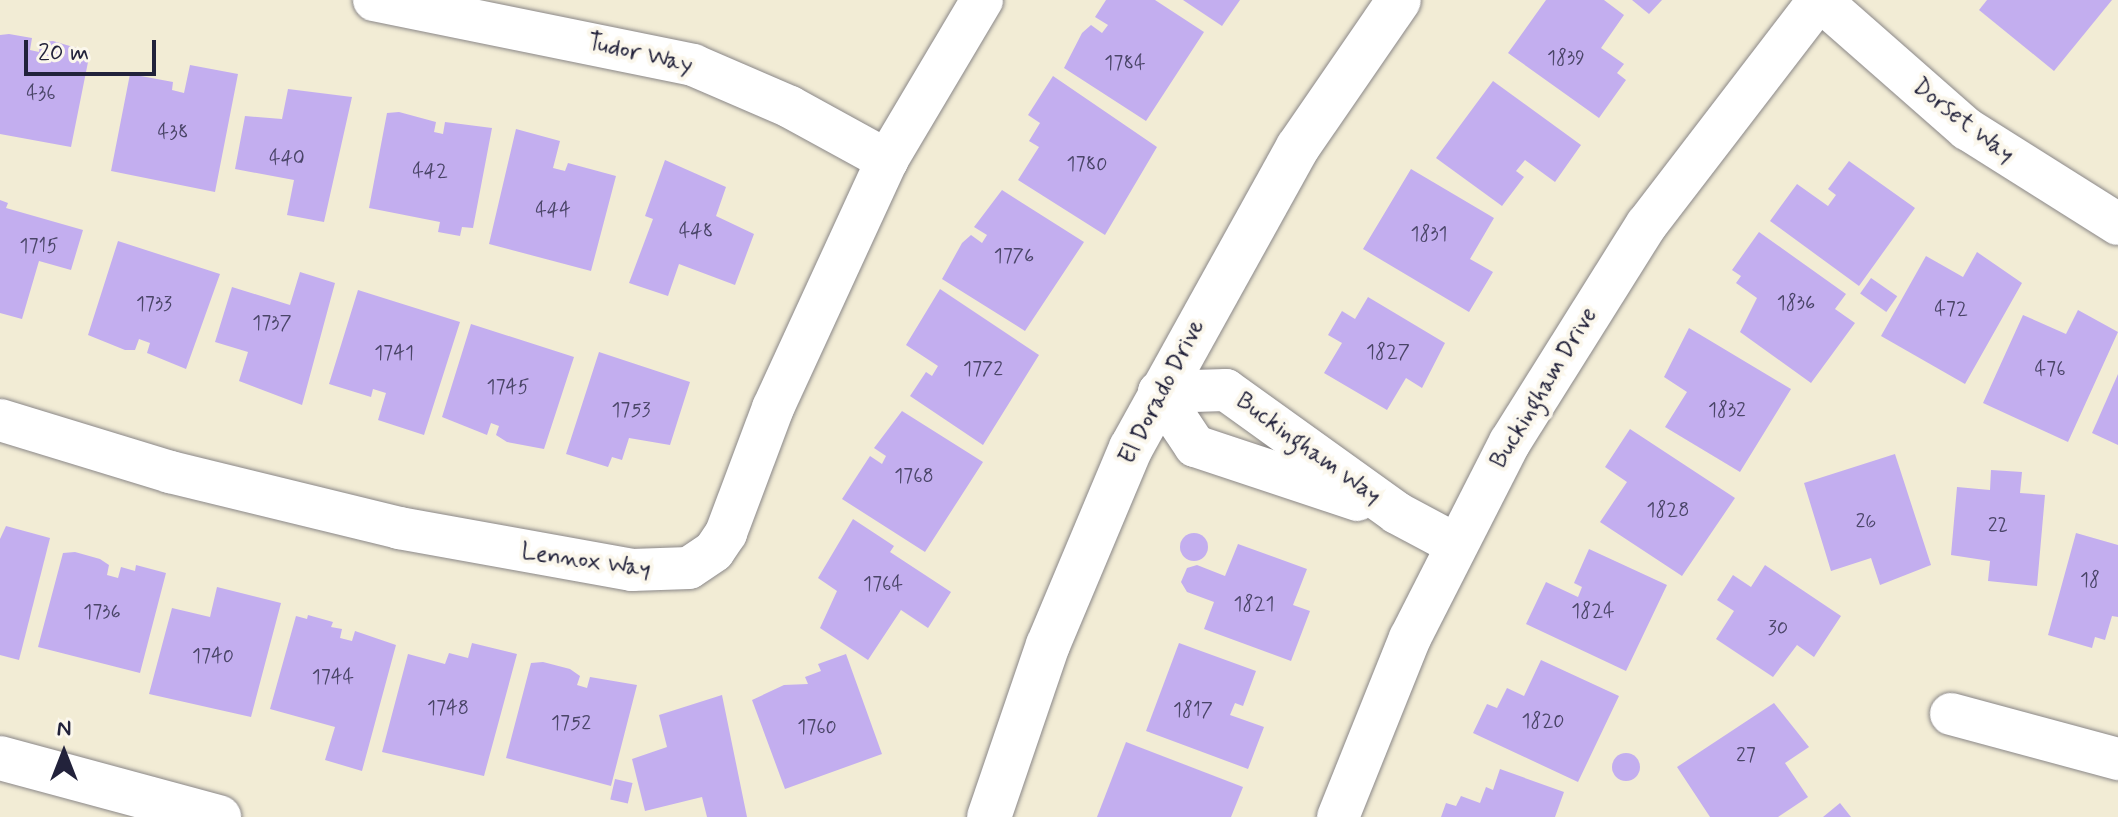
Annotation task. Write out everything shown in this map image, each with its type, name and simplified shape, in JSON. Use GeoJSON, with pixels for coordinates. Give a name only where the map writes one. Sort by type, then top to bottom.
{"type":"FeatureCollection","features":[{"type":"Feature","properties":{"kind":"street","name":"Tudor Way"},"geometry":{"type":"LineString","coordinates":[[374,0],[693,65],[777,100],[887,160]]}},
{"type":"Feature","properties":{"kind":"street","name":"Lennox Way"},"geometry":{"type":"LineString","coordinates":[[0,420],[170,472],[413,531],[632,570],[689,568],[714,551],[726,533],[773,408],[887,160],[982,0]]}},
{"type":"Feature","properties":{"kind":"street","name":"El Dorado Drive"},"geometry":{"type":"LineString","coordinates":[[989,817],[1076,574],[1159,392],[1298,147],[1399,0]]}},
{"type":"Feature","properties":{"kind":"street","name":"Dorset Way"},"geometry":{"type":"LineString","coordinates":[[1820,0],[1967,129],[2118,224]]}},
{"type":"Feature","properties":{"kind":"street","name":"Buckingham Drive"},"geometry":{"type":"LineString","coordinates":[[1338,817],[1377,712],[1455,544],[1510,442],[1606,286],[1820,0]]}},
{"type":"Feature","properties":{"kind":"street","name":"Buckingham Way"},"geometry":{"type":"LineString","coordinates":[[1159,392],[1226,390],[1397,513],[1455,544]]}},
{"type":"Feature","properties":{"kind":"street","name":"Buckingham Way"},"geometry":{"type":"LineString","coordinates":[[1159,392],[1195,446],[1397,513]]}},
{"type":"Feature","properties":{"kind":"street"},"geometry":{"type":"LineString","coordinates":[[1951,714],[2118,759]]}},
{"type":"Feature","properties":{"kind":"street"},"geometry":{"type":"LineString","coordinates":[[0,758],[219,817]]}},
{"type":"Feature","properties":{"kind":"building"},"geometry":{"type":"Polygon","coordinates":[[[1106,0],[1155,0],[1204,32],[1146,121],[1064,68],[1082,33],[1091,25],[1102,33],[1108,25],[1095,17],[1106,0]]]}},
{"type":"Feature","properties":{"kind":"building"},"geometry":{"type":"Polygon","coordinates":[[[1183,0],[1240,0],[1222,26],[1183,0]]]}},
{"type":"Feature","properties":{"kind":"building"},"geometry":{"type":"Polygon","coordinates":[[[1546,0],[1604,0],[1624,15],[1601,48],[1624,64],[1617,73],[1626,80],[1599,118],[1508,53],[1546,0]]]}},
{"type":"Feature","properties":{"kind":"building"},"geometry":{"type":"Polygon","coordinates":[[[1632,0],[1662,0],[1649,14],[1632,0]]]}},
{"type":"Feature","properties":{"kind":"building"},"geometry":{"type":"Polygon","coordinates":[[[1987,0],[2112,0],[2054,71],[1979,10],[1987,0]]]}},
{"type":"Feature","properties":{"kind":"building"},"geometry":{"type":"Polygon","coordinates":[[[0,35],[32,38],[30,50],[39,52],[40,42],[53,41],[90,52],[71,147],[0,134],[0,35]]]}},
{"type":"Feature","properties":{"kind":"building"},"geometry":{"type":"Polygon","coordinates":[[[190,65],[238,74],[215,192],[111,171],[130,74],[173,82],[172,90],[184,93],[190,65]]]}},
{"type":"Feature","properties":{"kind":"building"},"geometry":{"type":"Polygon","coordinates":[[[1053,76],[1157,147],[1105,235],[1018,180],[1039,147],[1029,141],[1040,123],[1028,115],[1053,76]]]}},
{"type":"Feature","properties":{"kind":"building"},"geometry":{"type":"Polygon","coordinates":[[[1493,81],[1581,145],[1555,182],[1525,160],[1516,171],[1524,177],[1502,206],[1436,158],[1493,81]]]}},
{"type":"Feature","properties":{"kind":"building"},"geometry":{"type":"Polygon","coordinates":[[[288,89],[352,97],[324,222],[287,215],[294,180],[235,169],[245,116],[282,119],[288,89]]]}},
{"type":"Feature","properties":{"kind":"building"},"geometry":{"type":"Polygon","coordinates":[[[399,112],[436,122],[434,132],[443,134],[445,122],[492,128],[473,228],[462,227],[460,236],[438,232],[440,222],[369,208],[387,113],[399,112]]]}},
{"type":"Feature","properties":{"kind":"building"},"geometry":{"type":"Polygon","coordinates":[[[516,129],[560,141],[553,168],[565,171],[568,163],[616,176],[591,271],[489,244],[516,129]]]}},
{"type":"Feature","properties":{"kind":"building"},"geometry":{"type":"Polygon","coordinates":[[[665,160],[726,187],[716,216],[754,234],[735,285],[679,264],[668,296],[629,283],[653,219],[645,216],[665,160]]]}},
{"type":"Feature","properties":{"kind":"building"},"geometry":{"type":"Polygon","coordinates":[[[1849,161],[1915,208],[1859,286],[1770,221],[1797,184],[1828,206],[1836,195],[1828,189],[1849,161]]]}},
{"type":"Feature","properties":{"kind":"building"},"geometry":{"type":"Polygon","coordinates":[[[1411,169],[1494,218],[1470,259],[1493,272],[1469,312],[1363,249],[1411,169]]]}},
{"type":"Feature","properties":{"kind":"building"},"geometry":{"type":"Polygon","coordinates":[[[1002,190],[1084,242],[1025,331],[942,279],[962,243],[971,235],[982,243],[987,235],[974,227],[1002,190]]]}},
{"type":"Feature","properties":{"kind":"building"},"geometry":{"type":"Polygon","coordinates":[[[0,200],[8,203],[6,208],[83,230],[71,270],[39,261],[22,319],[0,313],[0,200]]]}},
{"type":"Feature","properties":{"kind":"building"},"geometry":{"type":"Polygon","coordinates":[[[1759,232],[1846,294],[1835,309],[1855,323],[1811,383],[1740,332],[1757,298],[1736,283],[1741,276],[1732,270],[1759,232]]]}},
{"type":"Feature","properties":{"kind":"building"},"geometry":{"type":"Polygon","coordinates":[[[118,241],[220,274],[186,369],[147,353],[150,343],[139,339],[135,350],[125,350],[88,335],[118,241]]]}},
{"type":"Feature","properties":{"kind":"building"},"geometry":{"type":"Polygon","coordinates":[[[1977,252],[2022,283],[1965,384],[1881,336],[1926,256],[1963,277],[1977,252]]]}},
{"type":"Feature","properties":{"kind":"building"},"geometry":{"type":"Polygon","coordinates":[[[300,272],[335,283],[302,405],[239,381],[248,352],[215,342],[232,287],[290,305],[300,272]]]}},
{"type":"Feature","properties":{"kind":"building"},"geometry":{"type":"Polygon","coordinates":[[[1871,278],[1897,296],[1886,312],[1860,294],[1871,278]]]}},
{"type":"Feature","properties":{"kind":"building"},"geometry":{"type":"Polygon","coordinates":[[[940,289],[1039,355],[983,445],[910,396],[926,372],[932,376],[938,366],[906,345],[940,289]]]}},
{"type":"Feature","properties":{"kind":"building"},"geometry":{"type":"Polygon","coordinates":[[[358,290],[460,322],[424,435],[378,420],[386,393],[373,389],[371,397],[329,384],[358,290]]]}},
{"type":"Feature","properties":{"kind":"building"},"geometry":{"type":"Polygon","coordinates":[[[1368,297],[1445,343],[1422,388],[1406,378],[1387,410],[1324,373],[1342,343],[1328,335],[1342,311],[1355,319],[1368,297]]]}},
{"type":"Feature","properties":{"kind":"building"},"geometry":{"type":"Polygon","coordinates":[[[2078,310],[2118,332],[2068,442],[1983,403],[2023,315],[2066,334],[2078,310]]]}},
{"type":"Feature","properties":{"kind":"building"},"geometry":{"type":"Polygon","coordinates":[[[471,324],[574,357],[544,449],[507,442],[496,435],[499,426],[491,423],[487,435],[442,417],[471,324]]]}},
{"type":"Feature","properties":{"kind":"building"},"geometry":{"type":"Polygon","coordinates":[[[1689,328],[1791,389],[1740,472],[1665,427],[1687,392],[1664,377],[1689,328]]]}},
{"type":"Feature","properties":{"kind":"building"},"geometry":{"type":"Polygon","coordinates":[[[599,352],[690,382],[670,445],[629,438],[622,460],[612,457],[608,467],[566,454],[599,352]]]}},
{"type":"Feature","properties":{"kind":"building"},"geometry":{"type":"Polygon","coordinates":[[[2118,374],[2118,445],[2092,433],[2118,374]]]}},
{"type":"Feature","properties":{"kind":"building"},"geometry":{"type":"Polygon","coordinates":[[[902,411],[983,462],[925,552],[842,499],[870,456],[882,464],[886,456],[874,448],[902,411]]]}},
{"type":"Feature","properties":{"kind":"building"},"geometry":{"type":"Polygon","coordinates":[[[1630,429],[1735,498],[1682,576],[1600,522],[1627,482],[1605,467],[1630,429]]]}},
{"type":"Feature","properties":{"kind":"building"},"geometry":{"type":"Polygon","coordinates":[[[1895,454],[1931,565],[1880,585],[1871,558],[1831,571],[1804,483],[1895,454]]]}},
{"type":"Feature","properties":{"kind":"building"},"geometry":{"type":"Polygon","coordinates":[[[1991,470],[2022,472],[2020,493],[2045,495],[2037,586],[1988,581],[1990,561],[1951,555],[1957,487],[1990,490],[1991,470]]]}},
{"type":"Feature","properties":{"kind":"building"},"geometry":{"type":"Polygon","coordinates":[[[853,519],[894,546],[890,552],[951,592],[928,628],[901,610],[868,660],[820,628],[837,591],[818,578],[853,519]]]}},
{"type":"Feature","properties":{"kind":"building"},"geometry":{"type":"Polygon","coordinates":[[[6,526],[50,538],[19,660],[0,655],[0,539],[6,526]]]}},
{"type":"Feature","properties":{"kind":"building"},"geometry":{"type":"Polygon","coordinates":[[[1194,533],[1204,537],[1208,547],[1204,557],[1194,561],[1184,557],[1180,547],[1184,537],[1194,533]]]}},
{"type":"Feature","properties":{"kind":"building"},"geometry":{"type":"Polygon","coordinates":[[[2076,533],[2118,545],[2118,617],[2112,616],[2105,640],[2095,637],[2092,648],[2048,635],[2076,533]]]}},
{"type":"Feature","properties":{"kind":"building"},"geometry":{"type":"Polygon","coordinates":[[[1238,544],[1307,569],[1293,605],[1310,611],[1291,661],[1204,629],[1214,602],[1187,592],[1181,582],[1187,568],[1197,565],[1225,576],[1238,544]]]}},
{"type":"Feature","properties":{"kind":"building"},"geometry":{"type":"Polygon","coordinates":[[[1589,549],[1667,585],[1626,671],[1526,624],[1546,582],[1578,597],[1582,587],[1574,583],[1589,549]]]}},
{"type":"Feature","properties":{"kind":"building"},"geometry":{"type":"Polygon","coordinates":[[[75,552],[100,559],[109,565],[107,575],[118,578],[121,567],[135,571],[136,565],[166,573],[140,673],[38,647],[63,553],[75,552]]]}},
{"type":"Feature","properties":{"kind":"building"},"geometry":{"type":"Polygon","coordinates":[[[1765,565],[1841,616],[1814,657],[1797,645],[1773,677],[1716,639],[1734,611],[1717,600],[1733,575],[1751,587],[1765,565]]]}},
{"type":"Feature","properties":{"kind":"building"},"geometry":{"type":"Polygon","coordinates":[[[217,587],[281,603],[251,717],[149,694],[172,608],[210,617],[217,587]]]}},
{"type":"Feature","properties":{"kind":"building"},"geometry":{"type":"Polygon","coordinates":[[[308,615],[333,622],[331,627],[342,629],[340,638],[352,641],[355,631],[396,645],[362,771],[325,760],[335,727],[270,709],[296,616],[307,619],[308,615]]]}},
{"type":"Feature","properties":{"kind":"building"},"geometry":{"type":"Polygon","coordinates":[[[472,643],[517,654],[484,776],[382,752],[408,654],[445,664],[449,653],[468,658],[472,643]]]}},
{"type":"Feature","properties":{"kind":"building"},"geometry":{"type":"Polygon","coordinates":[[[1179,643],[1256,671],[1243,706],[1235,703],[1230,715],[1264,727],[1248,769],[1146,731],[1179,643]]]}},
{"type":"Feature","properties":{"kind":"building"},"geometry":{"type":"Polygon","coordinates":[[[846,654],[882,754],[785,789],[752,700],[784,685],[808,684],[805,677],[821,671],[818,664],[846,654]]]}},
{"type":"Feature","properties":{"kind":"building"},"geometry":{"type":"Polygon","coordinates":[[[1541,660],[1619,696],[1578,782],[1473,733],[1487,704],[1497,708],[1507,688],[1524,696],[1541,660]]]}},
{"type":"Feature","properties":{"kind":"building"},"geometry":{"type":"Polygon","coordinates":[[[543,662],[570,669],[580,676],[577,685],[587,688],[590,677],[637,685],[611,786],[506,758],[531,663],[543,662]]]}},
{"type":"Feature","properties":{"kind":"building"},"geometry":{"type":"Polygon","coordinates":[[[722,695],[747,817],[707,817],[702,797],[645,811],[632,759],[667,747],[659,715],[722,695]]]}},
{"type":"Feature","properties":{"kind":"building"},"geometry":{"type":"Polygon","coordinates":[[[1774,703],[1809,747],[1785,763],[1808,797],[1778,817],[1710,817],[1677,767],[1774,703]]]}},
{"type":"Feature","properties":{"kind":"building"},"geometry":{"type":"Polygon","coordinates":[[[1126,742],[1243,787],[1231,817],[1097,817],[1126,742]]]}},
{"type":"Feature","properties":{"kind":"building"},"geometry":{"type":"Polygon","coordinates":[[[1626,753],[1636,757],[1640,767],[1636,777],[1626,781],[1616,777],[1612,767],[1616,757],[1626,753]]]}},
{"type":"Feature","properties":{"kind":"building"},"geometry":{"type":"Polygon","coordinates":[[[1500,769],[1564,792],[1555,817],[1441,817],[1446,803],[1456,806],[1461,796],[1480,803],[1486,787],[1493,790],[1500,769]]]}},
{"type":"Feature","properties":{"kind":"building"},"geometry":{"type":"Polygon","coordinates":[[[615,779],[633,783],[628,804],[610,799],[615,779]]]}},
{"type":"Feature","properties":{"kind":"building"},"geometry":{"type":"Polygon","coordinates":[[[1840,803],[1851,817],[1823,817],[1840,803]]]}}]}
